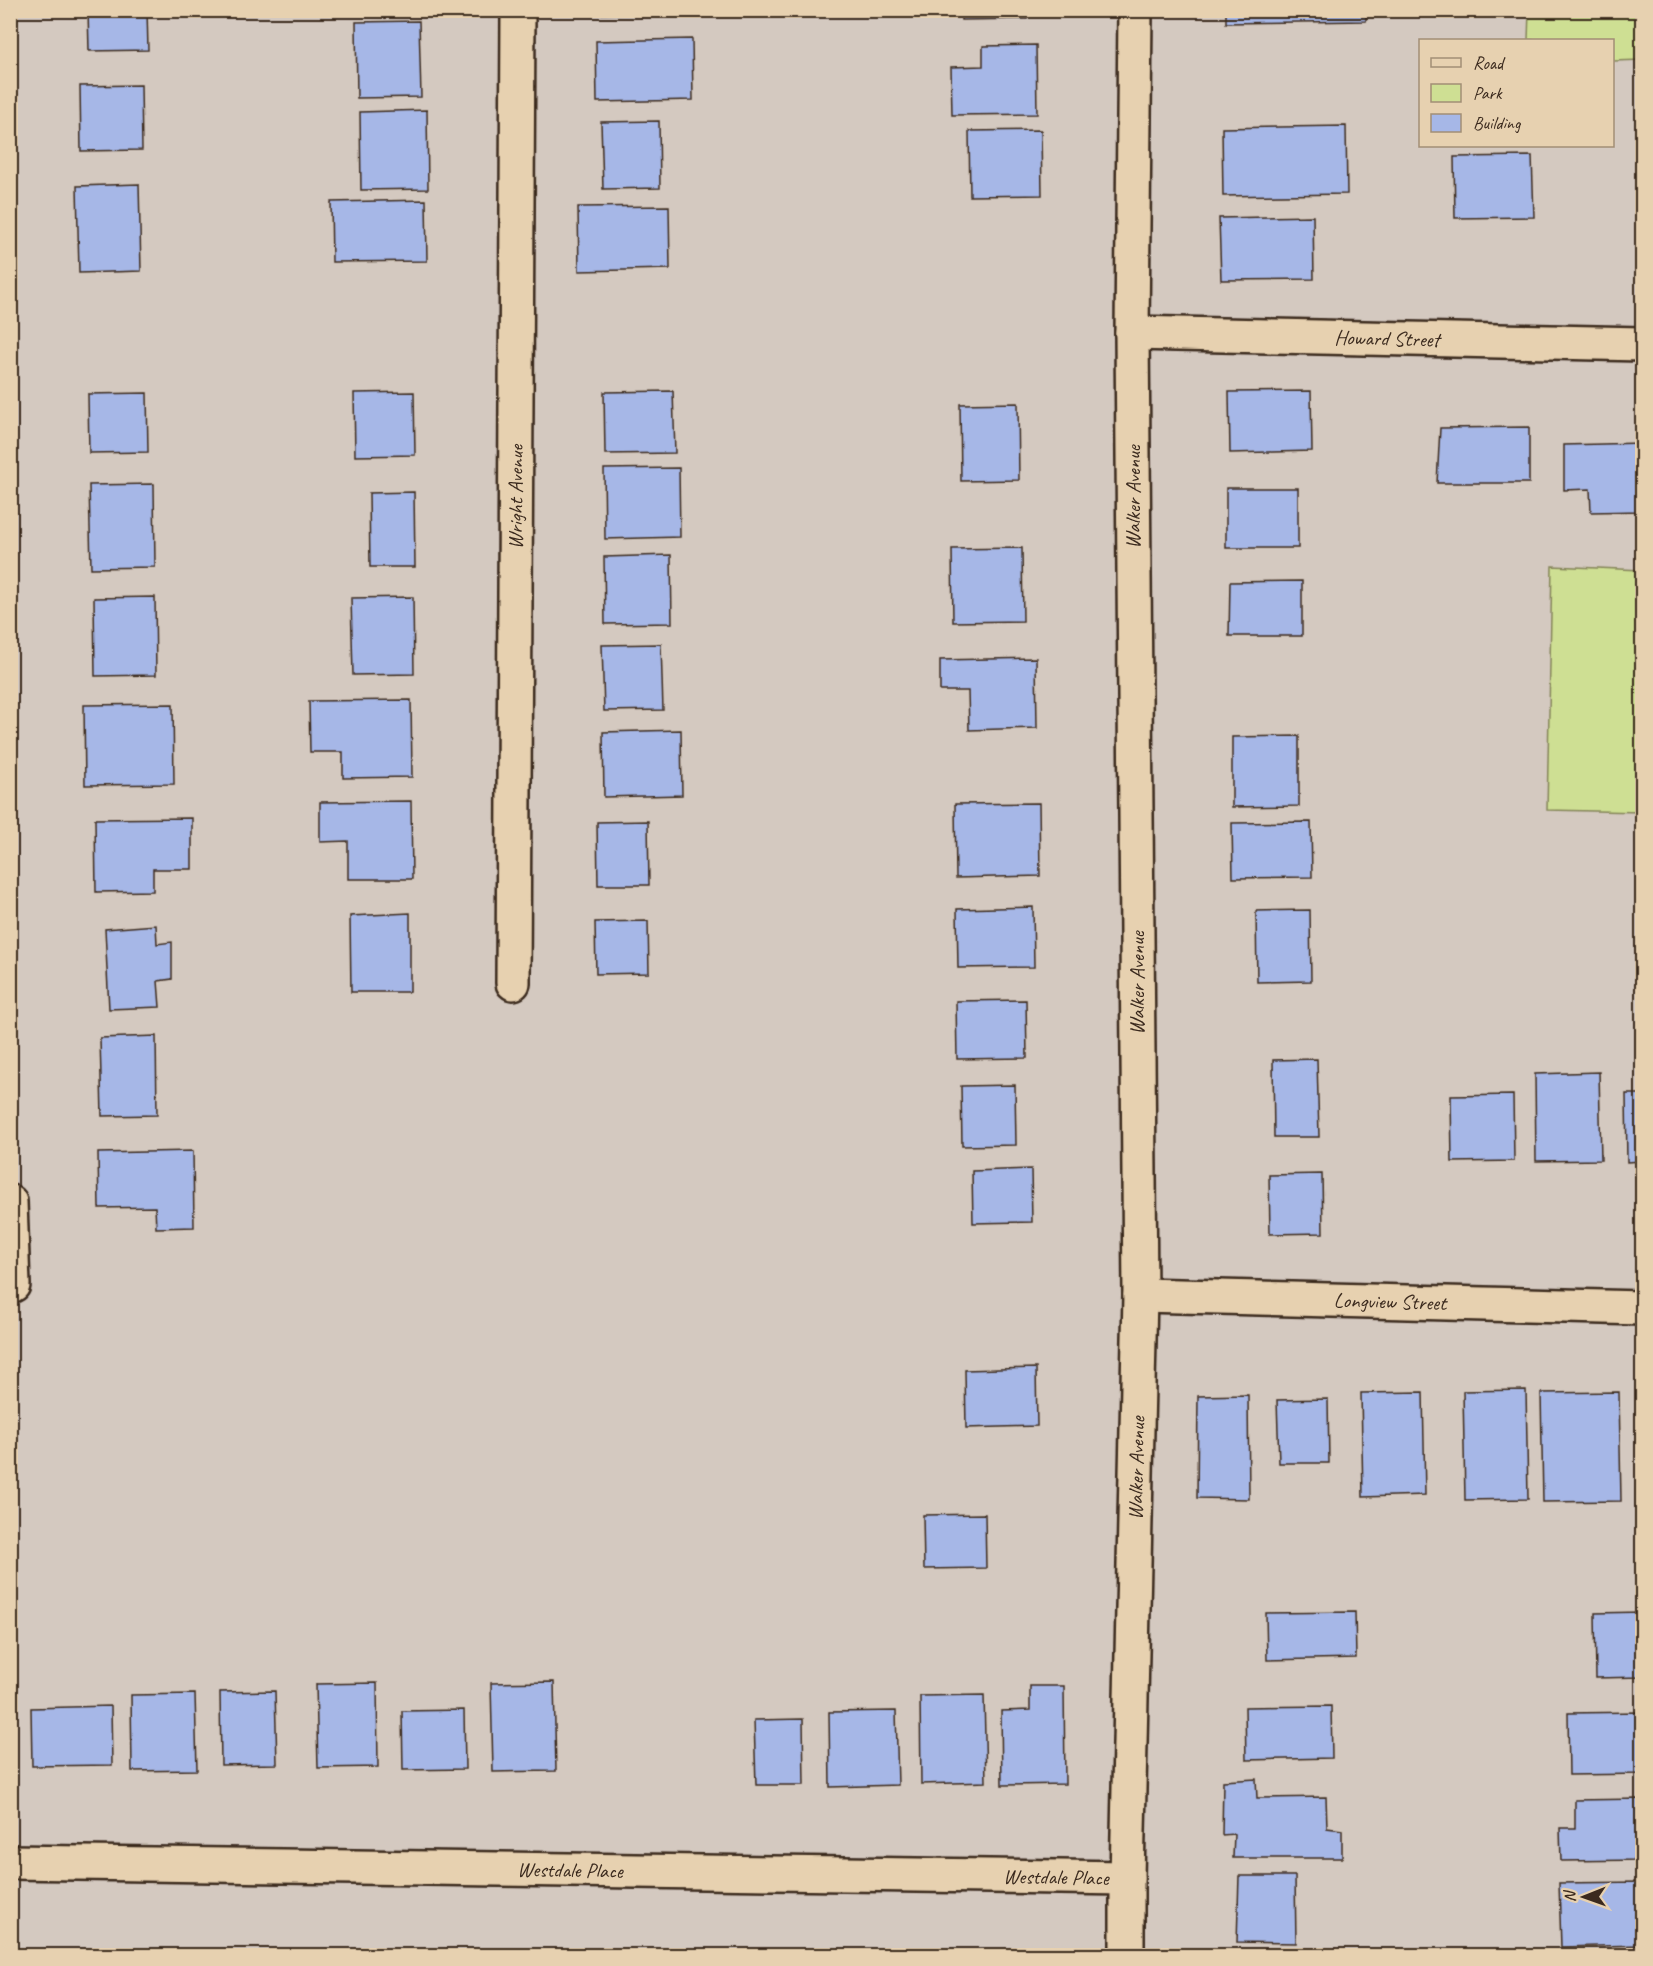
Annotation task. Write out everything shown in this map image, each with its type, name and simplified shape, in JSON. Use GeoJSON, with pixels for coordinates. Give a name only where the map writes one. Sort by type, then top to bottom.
{"type":"FeatureCollection","features":[{"type":"Feature","properties":{"kind":"street","name":"Wright Avenue"},"geometry":{"type":"LineString","coordinates":[[513,983],[518,10]]}},
{"type":"Feature","properties":{"kind":"street","name":"Walker Avenue"},"geometry":{"type":"LineString","coordinates":[[1127,1956],[1140,1295],[1132,333],[1136,10]]}},
{"type":"Feature","properties":{"kind":"street","name":"Howard Street"},"geometry":{"type":"LineString","coordinates":[[1132,333],[1642,344]]}},
{"type":"Feature","properties":{"kind":"street"},"geometry":{"type":"LineString","coordinates":[[10,1202],[11,1285]]}},
{"type":"Feature","properties":{"kind":"street","name":"Longview Street"},"geometry":{"type":"LineString","coordinates":[[1140,1295],[1642,1308]]}},
{"type":"Feature","properties":{"kind":"street","name":"Westdale Place"},"geometry":{"type":"LineString","coordinates":[[10,1862],[1127,1878]]}},
{"type":"Feature","properties":{"kind":"green space"},"geometry":{"type":"Polygon","coordinates":[[[1529,11],[1642,11],[1642,60],[1614,61],[1614,39],[1528,39],[1529,11]]]}},
{"type":"Feature","properties":{"kind":"green space"},"geometry":{"type":"Polygon","coordinates":[[[1552,566],[1642,570],[1642,812],[1547,810],[1552,566]]]}},
{"type":"Feature","properties":{"kind":"building"},"geometry":{"type":"Polygon","coordinates":[[[88,10],[147,10],[148,50],[89,51],[88,10]]]}},
{"type":"Feature","properties":{"kind":"building"},"geometry":{"type":"Polygon","coordinates":[[[337,10],[421,10],[421,13],[337,14],[337,10]]]}},
{"type":"Feature","properties":{"kind":"building"},"geometry":{"type":"Polygon","coordinates":[[[598,10],[683,10],[683,12],[598,14],[598,10]]]}},
{"type":"Feature","properties":{"kind":"building"},"geometry":{"type":"Polygon","coordinates":[[[961,10],[1028,10],[1027,19],[961,20],[961,10]]]}},
{"type":"Feature","properties":{"kind":"building"},"geometry":{"type":"Polygon","coordinates":[[[1226,10],[1366,10],[1366,21],[1226,23],[1226,10]]]}},
{"type":"Feature","properties":{"kind":"building"},"geometry":{"type":"Polygon","coordinates":[[[419,21],[421,97],[357,98],[356,22],[419,21]]]}},
{"type":"Feature","properties":{"kind":"building"},"geometry":{"type":"Polygon","coordinates":[[[692,39],[693,100],[597,102],[596,41],[692,39]]]}},
{"type":"Feature","properties":{"kind":"building"},"geometry":{"type":"Polygon","coordinates":[[[1036,45],[1037,114],[952,115],[951,67],[983,66],[983,46],[1036,45]]]}},
{"type":"Feature","properties":{"kind":"building"},"geometry":{"type":"Polygon","coordinates":[[[141,85],[142,150],[81,151],[80,86],[141,85]]]}},
{"type":"Feature","properties":{"kind":"building"},"geometry":{"type":"Polygon","coordinates":[[[427,110],[428,189],[361,190],[360,112],[427,110]]]}},
{"type":"Feature","properties":{"kind":"building"},"geometry":{"type":"Polygon","coordinates":[[[659,121],[660,188],[603,189],[601,122],[659,121]]]}},
{"type":"Feature","properties":{"kind":"building"},"geometry":{"type":"Polygon","coordinates":[[[1346,126],[1347,194],[1223,196],[1222,128],[1346,126]]]}},
{"type":"Feature","properties":{"kind":"building"},"geometry":{"type":"Polygon","coordinates":[[[1041,130],[1042,195],[970,196],[969,131],[1041,130]]]}},
{"type":"Feature","properties":{"kind":"building"},"geometry":{"type":"Polygon","coordinates":[[[1532,156],[1534,217],[1455,218],[1454,157],[1532,156]]]}},
{"type":"Feature","properties":{"kind":"building"},"geometry":{"type":"Polygon","coordinates":[[[139,184],[141,271],[79,273],[77,186],[139,184]]]}},
{"type":"Feature","properties":{"kind":"building"},"geometry":{"type":"Polygon","coordinates":[[[426,200],[427,261],[332,262],[331,202],[426,200]]]}},
{"type":"Feature","properties":{"kind":"building"},"geometry":{"type":"Polygon","coordinates":[[[669,206],[670,269],[579,271],[578,207],[669,206]]]}},
{"type":"Feature","properties":{"kind":"building"},"geometry":{"type":"Polygon","coordinates":[[[1313,216],[1314,279],[1221,280],[1219,218],[1313,216]]]}},
{"type":"Feature","properties":{"kind":"building"},"geometry":{"type":"Polygon","coordinates":[[[673,391],[675,453],[605,454],[604,392],[673,391]]]}},
{"type":"Feature","properties":{"kind":"building"},"geometry":{"type":"Polygon","coordinates":[[[1311,391],[1312,451],[1230,453],[1229,392],[1311,391]]]}},
{"type":"Feature","properties":{"kind":"building"},"geometry":{"type":"Polygon","coordinates":[[[414,392],[415,455],[355,456],[354,393],[414,392]]]}},
{"type":"Feature","properties":{"kind":"building"},"geometry":{"type":"Polygon","coordinates":[[[147,393],[148,452],[89,453],[88,394],[147,393]]]}},
{"type":"Feature","properties":{"kind":"building"},"geometry":{"type":"Polygon","coordinates":[[[1018,403],[1019,480],[961,481],[960,404],[1018,403]]]}},
{"type":"Feature","properties":{"kind":"building"},"geometry":{"type":"Polygon","coordinates":[[[1529,427],[1529,483],[1437,483],[1440,428],[1529,427]]]}},
{"type":"Feature","properties":{"kind":"building"},"geometry":{"type":"Polygon","coordinates":[[[1642,443],[1642,511],[1591,512],[1590,489],[1564,490],[1564,445],[1642,443]]]}},
{"type":"Feature","properties":{"kind":"building"},"geometry":{"type":"Polygon","coordinates":[[[679,468],[680,537],[605,539],[604,469],[679,468]]]}},
{"type":"Feature","properties":{"kind":"building"},"geometry":{"type":"Polygon","coordinates":[[[154,484],[155,567],[91,568],[89,485],[154,484]]]}},
{"type":"Feature","properties":{"kind":"building"},"geometry":{"type":"Polygon","coordinates":[[[1226,488],[1298,488],[1298,548],[1226,548],[1226,488]]]}},
{"type":"Feature","properties":{"kind":"building"},"geometry":{"type":"Polygon","coordinates":[[[414,492],[415,567],[370,567],[369,493],[414,492]]]}},
{"type":"Feature","properties":{"kind":"building"},"geometry":{"type":"Polygon","coordinates":[[[1022,548],[1023,621],[953,622],[952,549],[1022,548]]]}},
{"type":"Feature","properties":{"kind":"building"},"geometry":{"type":"Polygon","coordinates":[[[671,555],[672,623],[605,624],[604,557],[671,555]]]}},
{"type":"Feature","properties":{"kind":"building"},"geometry":{"type":"Polygon","coordinates":[[[1302,581],[1302,636],[1229,636],[1230,582],[1302,581]]]}},
{"type":"Feature","properties":{"kind":"building"},"geometry":{"type":"Polygon","coordinates":[[[155,597],[156,675],[95,676],[94,598],[155,597]]]}},
{"type":"Feature","properties":{"kind":"building"},"geometry":{"type":"Polygon","coordinates":[[[413,597],[414,674],[353,675],[351,598],[413,597]]]}},
{"type":"Feature","properties":{"kind":"building"},"geometry":{"type":"Polygon","coordinates":[[[661,644],[663,710],[604,711],[602,645],[661,644]]]}},
{"type":"Feature","properties":{"kind":"building"},"geometry":{"type":"Polygon","coordinates":[[[1036,658],[1037,728],[969,730],[968,691],[940,691],[940,660],[1036,658]]]}},
{"type":"Feature","properties":{"kind":"building"},"geometry":{"type":"Polygon","coordinates":[[[411,700],[412,777],[343,778],[343,752],[310,752],[309,701],[411,700]]]}},
{"type":"Feature","properties":{"kind":"building"},"geometry":{"type":"Polygon","coordinates":[[[173,704],[174,784],[85,785],[84,705],[173,704]]]}},
{"type":"Feature","properties":{"kind":"building"},"geometry":{"type":"Polygon","coordinates":[[[681,730],[682,795],[604,797],[603,732],[681,730]]]}},
{"type":"Feature","properties":{"kind":"building"},"geometry":{"type":"Polygon","coordinates":[[[1299,736],[1299,806],[1232,807],[1232,737],[1299,736]]]}},
{"type":"Feature","properties":{"kind":"building"},"geometry":{"type":"Polygon","coordinates":[[[411,801],[412,879],[348,879],[348,841],[320,842],[320,802],[411,801]]]}},
{"type":"Feature","properties":{"kind":"building"},"geometry":{"type":"Polygon","coordinates":[[[1039,803],[1040,876],[956,878],[955,804],[1039,803]]]}},
{"type":"Feature","properties":{"kind":"building"},"geometry":{"type":"Polygon","coordinates":[[[192,818],[192,869],[153,869],[153,891],[96,892],[95,819],[192,818]]]}},
{"type":"Feature","properties":{"kind":"building"},"geometry":{"type":"Polygon","coordinates":[[[648,821],[649,885],[598,885],[597,822],[648,821]]]}},
{"type":"Feature","properties":{"kind":"building"},"geometry":{"type":"Polygon","coordinates":[[[1311,822],[1312,877],[1233,878],[1232,823],[1311,822]]]}},
{"type":"Feature","properties":{"kind":"building"},"geometry":{"type":"Polygon","coordinates":[[[1033,907],[1034,967],[958,968],[957,909],[1033,907]]]}},
{"type":"Feature","properties":{"kind":"building"},"geometry":{"type":"Polygon","coordinates":[[[1310,910],[1311,981],[1257,982],[1256,911],[1310,910]]]}},
{"type":"Feature","properties":{"kind":"building"},"geometry":{"type":"Polygon","coordinates":[[[410,913],[410,992],[351,992],[350,916],[410,913]]]}},
{"type":"Feature","properties":{"kind":"building"},"geometry":{"type":"Polygon","coordinates":[[[648,921],[649,973],[596,974],[595,922],[648,921]]]}},
{"type":"Feature","properties":{"kind":"building"},"geometry":{"type":"Polygon","coordinates":[[[156,925],[157,944],[172,942],[172,979],[158,981],[160,1007],[109,1009],[105,929],[156,925]]]}},
{"type":"Feature","properties":{"kind":"building"},"geometry":{"type":"Polygon","coordinates":[[[1026,1000],[1027,1058],[957,1059],[956,1001],[1026,1000]]]}},
{"type":"Feature","properties":{"kind":"building"},"geometry":{"type":"Polygon","coordinates":[[[156,1036],[157,1115],[102,1116],[100,1038],[156,1036]]]}},
{"type":"Feature","properties":{"kind":"building"},"geometry":{"type":"Polygon","coordinates":[[[1317,1059],[1319,1137],[1274,1137],[1273,1060],[1317,1059]]]}},
{"type":"Feature","properties":{"kind":"building"},"geometry":{"type":"Polygon","coordinates":[[[1599,1072],[1601,1160],[1536,1161],[1535,1074],[1599,1072]]]}},
{"type":"Feature","properties":{"kind":"building"},"geometry":{"type":"Polygon","coordinates":[[[1015,1085],[1016,1145],[962,1146],[961,1086],[1015,1085]]]}},
{"type":"Feature","properties":{"kind":"building"},"geometry":{"type":"Polygon","coordinates":[[[1626,1094],[1642,1094],[1642,1161],[1627,1162],[1626,1094]]]}},
{"type":"Feature","properties":{"kind":"building"},"geometry":{"type":"Polygon","coordinates":[[[1513,1095],[1514,1161],[1452,1162],[1451,1096],[1513,1095]]]}},
{"type":"Feature","properties":{"kind":"building"},"geometry":{"type":"Polygon","coordinates":[[[193,1151],[194,1227],[156,1228],[155,1207],[99,1208],[98,1153],[193,1151]]]}},
{"type":"Feature","properties":{"kind":"building"},"geometry":{"type":"Polygon","coordinates":[[[1031,1169],[1032,1222],[973,1223],[972,1171],[1031,1169]]]}},
{"type":"Feature","properties":{"kind":"building"},"geometry":{"type":"Polygon","coordinates":[[[1322,1174],[1323,1233],[1270,1234],[1269,1175],[1322,1174]]]}},
{"type":"Feature","properties":{"kind":"building"},"geometry":{"type":"Polygon","coordinates":[[[1036,1368],[1037,1426],[966,1428],[965,1370],[1036,1368]]]}},
{"type":"Feature","properties":{"kind":"building"},"geometry":{"type":"Polygon","coordinates":[[[1526,1390],[1528,1499],[1465,1500],[1463,1391],[1526,1390]]]}},
{"type":"Feature","properties":{"kind":"building"},"geometry":{"type":"Polygon","coordinates":[[[1423,1392],[1425,1495],[1363,1497],[1361,1393],[1423,1392]]]}},
{"type":"Feature","properties":{"kind":"building"},"geometry":{"type":"Polygon","coordinates":[[[1619,1392],[1621,1501],[1543,1502],[1541,1393],[1619,1392]]]}},
{"type":"Feature","properties":{"kind":"building"},"geometry":{"type":"Polygon","coordinates":[[[1248,1395],[1249,1499],[1197,1498],[1198,1396],[1248,1395]]]}},
{"type":"Feature","properties":{"kind":"building"},"geometry":{"type":"Polygon","coordinates":[[[1328,1399],[1329,1463],[1279,1463],[1277,1400],[1328,1399]]]}},
{"type":"Feature","properties":{"kind":"building"},"geometry":{"type":"Polygon","coordinates":[[[985,1514],[986,1568],[924,1569],[923,1515],[985,1514]]]}},
{"type":"Feature","properties":{"kind":"building"},"geometry":{"type":"Polygon","coordinates":[[[1355,1612],[1356,1658],[1267,1660],[1266,1613],[1355,1612]]]}},
{"type":"Feature","properties":{"kind":"building"},"geometry":{"type":"Polygon","coordinates":[[[1642,1612],[1642,1677],[1596,1678],[1595,1613],[1642,1612]]]}},
{"type":"Feature","properties":{"kind":"building"},"geometry":{"type":"Polygon","coordinates":[[[554,1682],[556,1771],[493,1772],[491,1683],[554,1682]]]}},
{"type":"Feature","properties":{"kind":"building"},"geometry":{"type":"Polygon","coordinates":[[[377,1683],[378,1767],[318,1768],[316,1684],[377,1683]]]}},
{"type":"Feature","properties":{"kind":"building"},"geometry":{"type":"Polygon","coordinates":[[[1030,1686],[1064,1686],[1065,1784],[1002,1785],[1001,1711],[1030,1710],[1030,1686]]]}},
{"type":"Feature","properties":{"kind":"building"},"geometry":{"type":"Polygon","coordinates":[[[275,1691],[277,1764],[221,1765],[220,1692],[275,1691]]]}},
{"type":"Feature","properties":{"kind":"building"},"geometry":{"type":"Polygon","coordinates":[[[195,1694],[197,1770],[132,1771],[131,1695],[195,1694]]]}},
{"type":"Feature","properties":{"kind":"building"},"geometry":{"type":"Polygon","coordinates":[[[984,1695],[986,1782],[921,1784],[920,1696],[984,1695]]]}},
{"type":"Feature","properties":{"kind":"building"},"geometry":{"type":"Polygon","coordinates":[[[111,1706],[112,1765],[32,1766],[31,1708],[111,1706]]]}},
{"type":"Feature","properties":{"kind":"building"},"geometry":{"type":"Polygon","coordinates":[[[1331,1706],[1332,1758],[1246,1760],[1245,1707],[1331,1706]]]}},
{"type":"Feature","properties":{"kind":"building"},"geometry":{"type":"Polygon","coordinates":[[[464,1710],[465,1769],[403,1770],[402,1711],[464,1710]]]}},
{"type":"Feature","properties":{"kind":"building"},"geometry":{"type":"Polygon","coordinates":[[[896,1711],[898,1785],[830,1787],[829,1712],[896,1711]]]}},
{"type":"Feature","properties":{"kind":"building"},"geometry":{"type":"Polygon","coordinates":[[[1642,1712],[1642,1774],[1569,1775],[1568,1713],[1642,1712]]]}},
{"type":"Feature","properties":{"kind":"building"},"geometry":{"type":"Polygon","coordinates":[[[803,1719],[804,1785],[756,1785],[754,1720],[803,1719]]]}},
{"type":"Feature","properties":{"kind":"building"},"geometry":{"type":"Polygon","coordinates":[[[1256,1779],[1257,1798],[1326,1797],[1327,1828],[1342,1830],[1342,1858],[1233,1858],[1234,1834],[1222,1835],[1223,1781],[1256,1779]]]}},
{"type":"Feature","properties":{"kind":"building"},"geometry":{"type":"Polygon","coordinates":[[[1642,1799],[1642,1860],[1561,1861],[1560,1828],[1575,1828],[1575,1800],[1642,1799]]]}},
{"type":"Feature","properties":{"kind":"building"},"geometry":{"type":"Polygon","coordinates":[[[1239,1876],[1295,1876],[1296,1943],[1237,1942],[1239,1876]]]}},
{"type":"Feature","properties":{"kind":"building"},"geometry":{"type":"Polygon","coordinates":[[[1642,1882],[1642,1945],[1561,1947],[1559,1883],[1642,1882]]]}}]}
